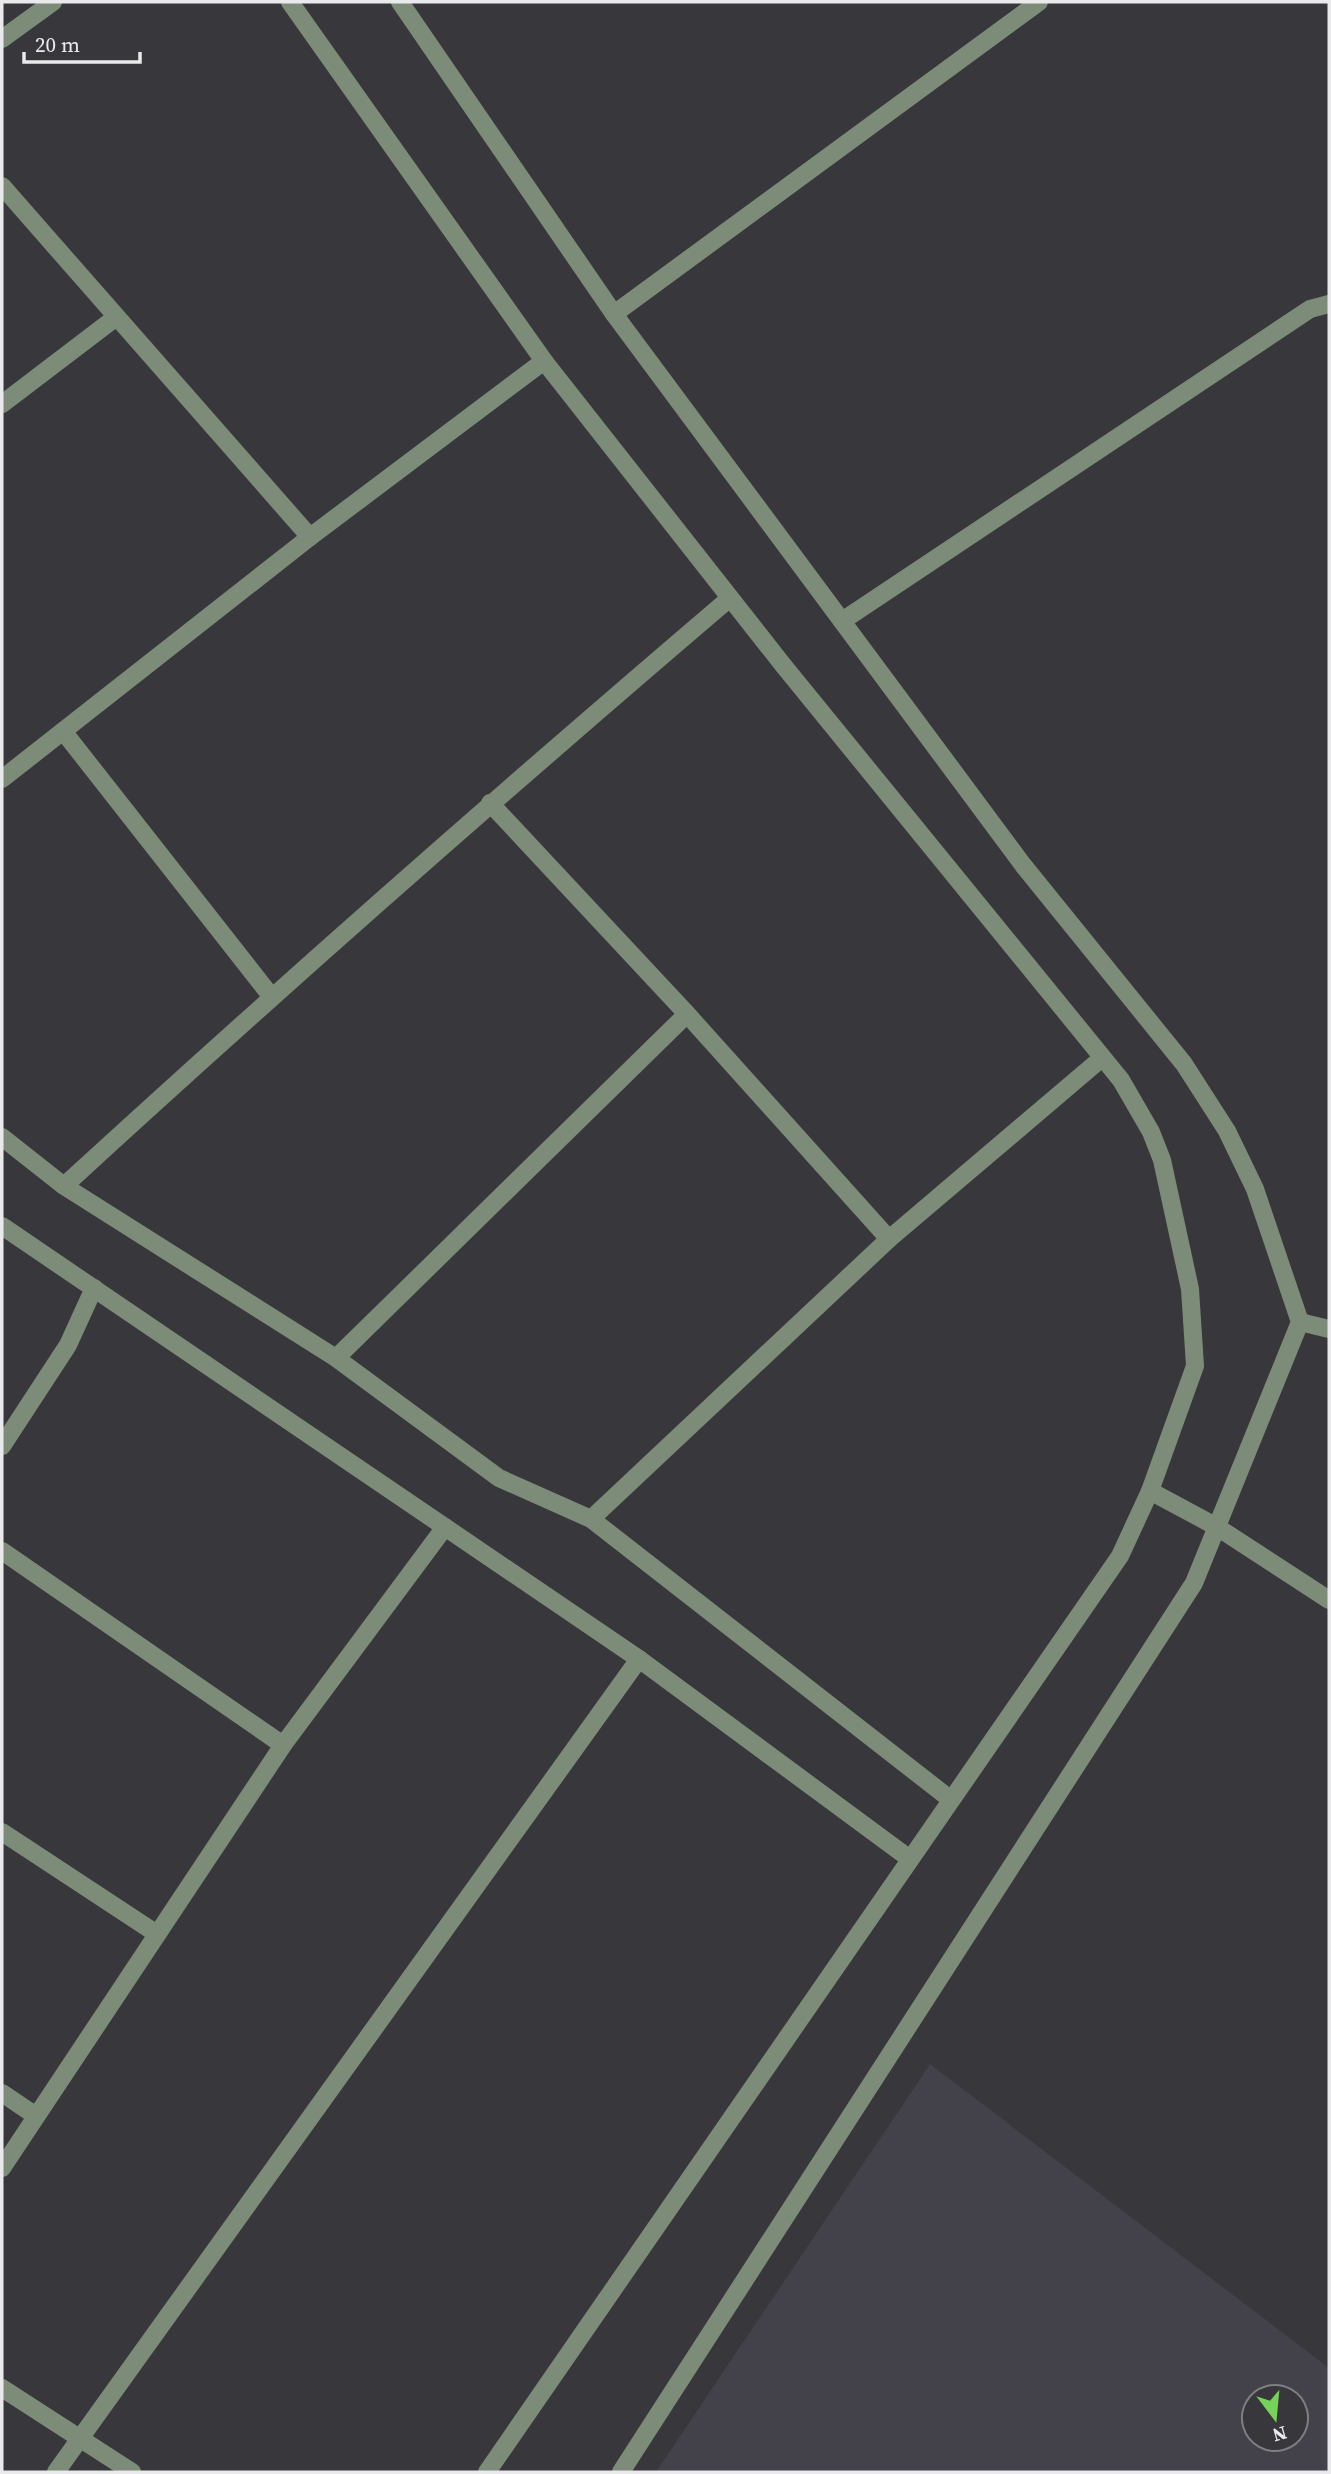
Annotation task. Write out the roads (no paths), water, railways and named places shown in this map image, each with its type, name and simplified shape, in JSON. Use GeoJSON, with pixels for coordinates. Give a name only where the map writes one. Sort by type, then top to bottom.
{"type":"FeatureCollection","features":[{"type":"Feature","properties":{"kind":"street"},"geometry":{"type":"LineString","coordinates":[[2,39],[53,2]]}},
{"type":"Feature","properties":{"kind":"street"},"geometry":{"type":"LineString","coordinates":[[290,2],[544,361],[730,598],[1138,1105],[1162,1160],[1190,1289],[1195,1366],[1150,1491],[1120,1556],[487,2472]]}},
{"type":"Feature","properties":{"kind":"street"},"geometry":{"type":"LineString","coordinates":[[400,2],[614,314],[1023,865],[1184,1065],[1227,1131],[1255,1189],[1300,1321],[1194,1583],[621,2472]]}},
{"type":"Feature","properties":{"kind":"street"},"geometry":{"type":"LineString","coordinates":[[614,314],[1039,2]]}},
{"type":"Feature","properties":{"kind":"street"},"geometry":{"type":"LineString","coordinates":[[2,187],[310,537]]}},
{"type":"Feature","properties":{"kind":"street"},"geometry":{"type":"LineString","coordinates":[[842,621],[1310,309],[1329,304]]}},
{"type":"Feature","properties":{"kind":"street"},"geometry":{"type":"LineString","coordinates":[[2,404],[116,318]]}},
{"type":"Feature","properties":{"kind":"street"},"geometry":{"type":"LineString","coordinates":[[2,779],[310,537],[544,361]]}},
{"type":"Feature","properties":{"kind":"street"},"geometry":{"type":"LineString","coordinates":[[64,1186],[271,996],[490,803],[730,598]]}},
{"type":"Feature","properties":{"kind":"street"},"geometry":{"type":"LineString","coordinates":[[63,731],[271,996]]}},
{"type":"Feature","properties":{"kind":"street"},"geometry":{"type":"LineString","coordinates":[[490,803],[687,1014],[889,1239]]}},
{"type":"Feature","properties":{"kind":"street"},"geometry":{"type":"LineString","coordinates":[[336,1358],[687,1014]]}},
{"type":"Feature","properties":{"kind":"street"},"geometry":{"type":"LineString","coordinates":[[591,1519],[889,1239],[1102,1058]]}},
{"type":"Feature","properties":{"kind":"street"},"geometry":{"type":"LineString","coordinates":[[2,1137],[64,1186],[336,1358],[499,1478],[591,1519],[950,1800]]}},
{"type":"Feature","properties":{"kind":"street"},"geometry":{"type":"LineString","coordinates":[[2,1226],[639,1659],[910,1859]]}},
{"type":"Feature","properties":{"kind":"street"},"geometry":{"type":"LineString","coordinates":[[2,1446],[68,1345],[94,1288]]}},
{"type":"Feature","properties":{"kind":"street"},"geometry":{"type":"LineString","coordinates":[[1300,1321],[1329,1329]]}},
{"type":"Feature","properties":{"kind":"street"},"geometry":{"type":"LineString","coordinates":[[1150,1491],[1217,1527],[1329,1600]]}},
{"type":"Feature","properties":{"kind":"street"},"geometry":{"type":"LineString","coordinates":[[2,2168],[283,1745],[445,1527]]}},
{"type":"Feature","properties":{"kind":"street"},"geometry":{"type":"LineString","coordinates":[[2,1550],[283,1745]]}},
{"type":"Feature","properties":{"kind":"street"},"geometry":{"type":"LineString","coordinates":[[56,2472],[639,1659]]}},
{"type":"Feature","properties":{"kind":"street"},"geometry":{"type":"LineString","coordinates":[[2,1832],[157,1934]]}},
{"type":"Feature","properties":{"kind":"street"},"geometry":{"type":"LineString","coordinates":[[2,2093],[36,2116]]}},
{"type":"Feature","properties":{"kind":"street"},"geometry":{"type":"LineString","coordinates":[[2,2388],[132,2472]]}}]}
